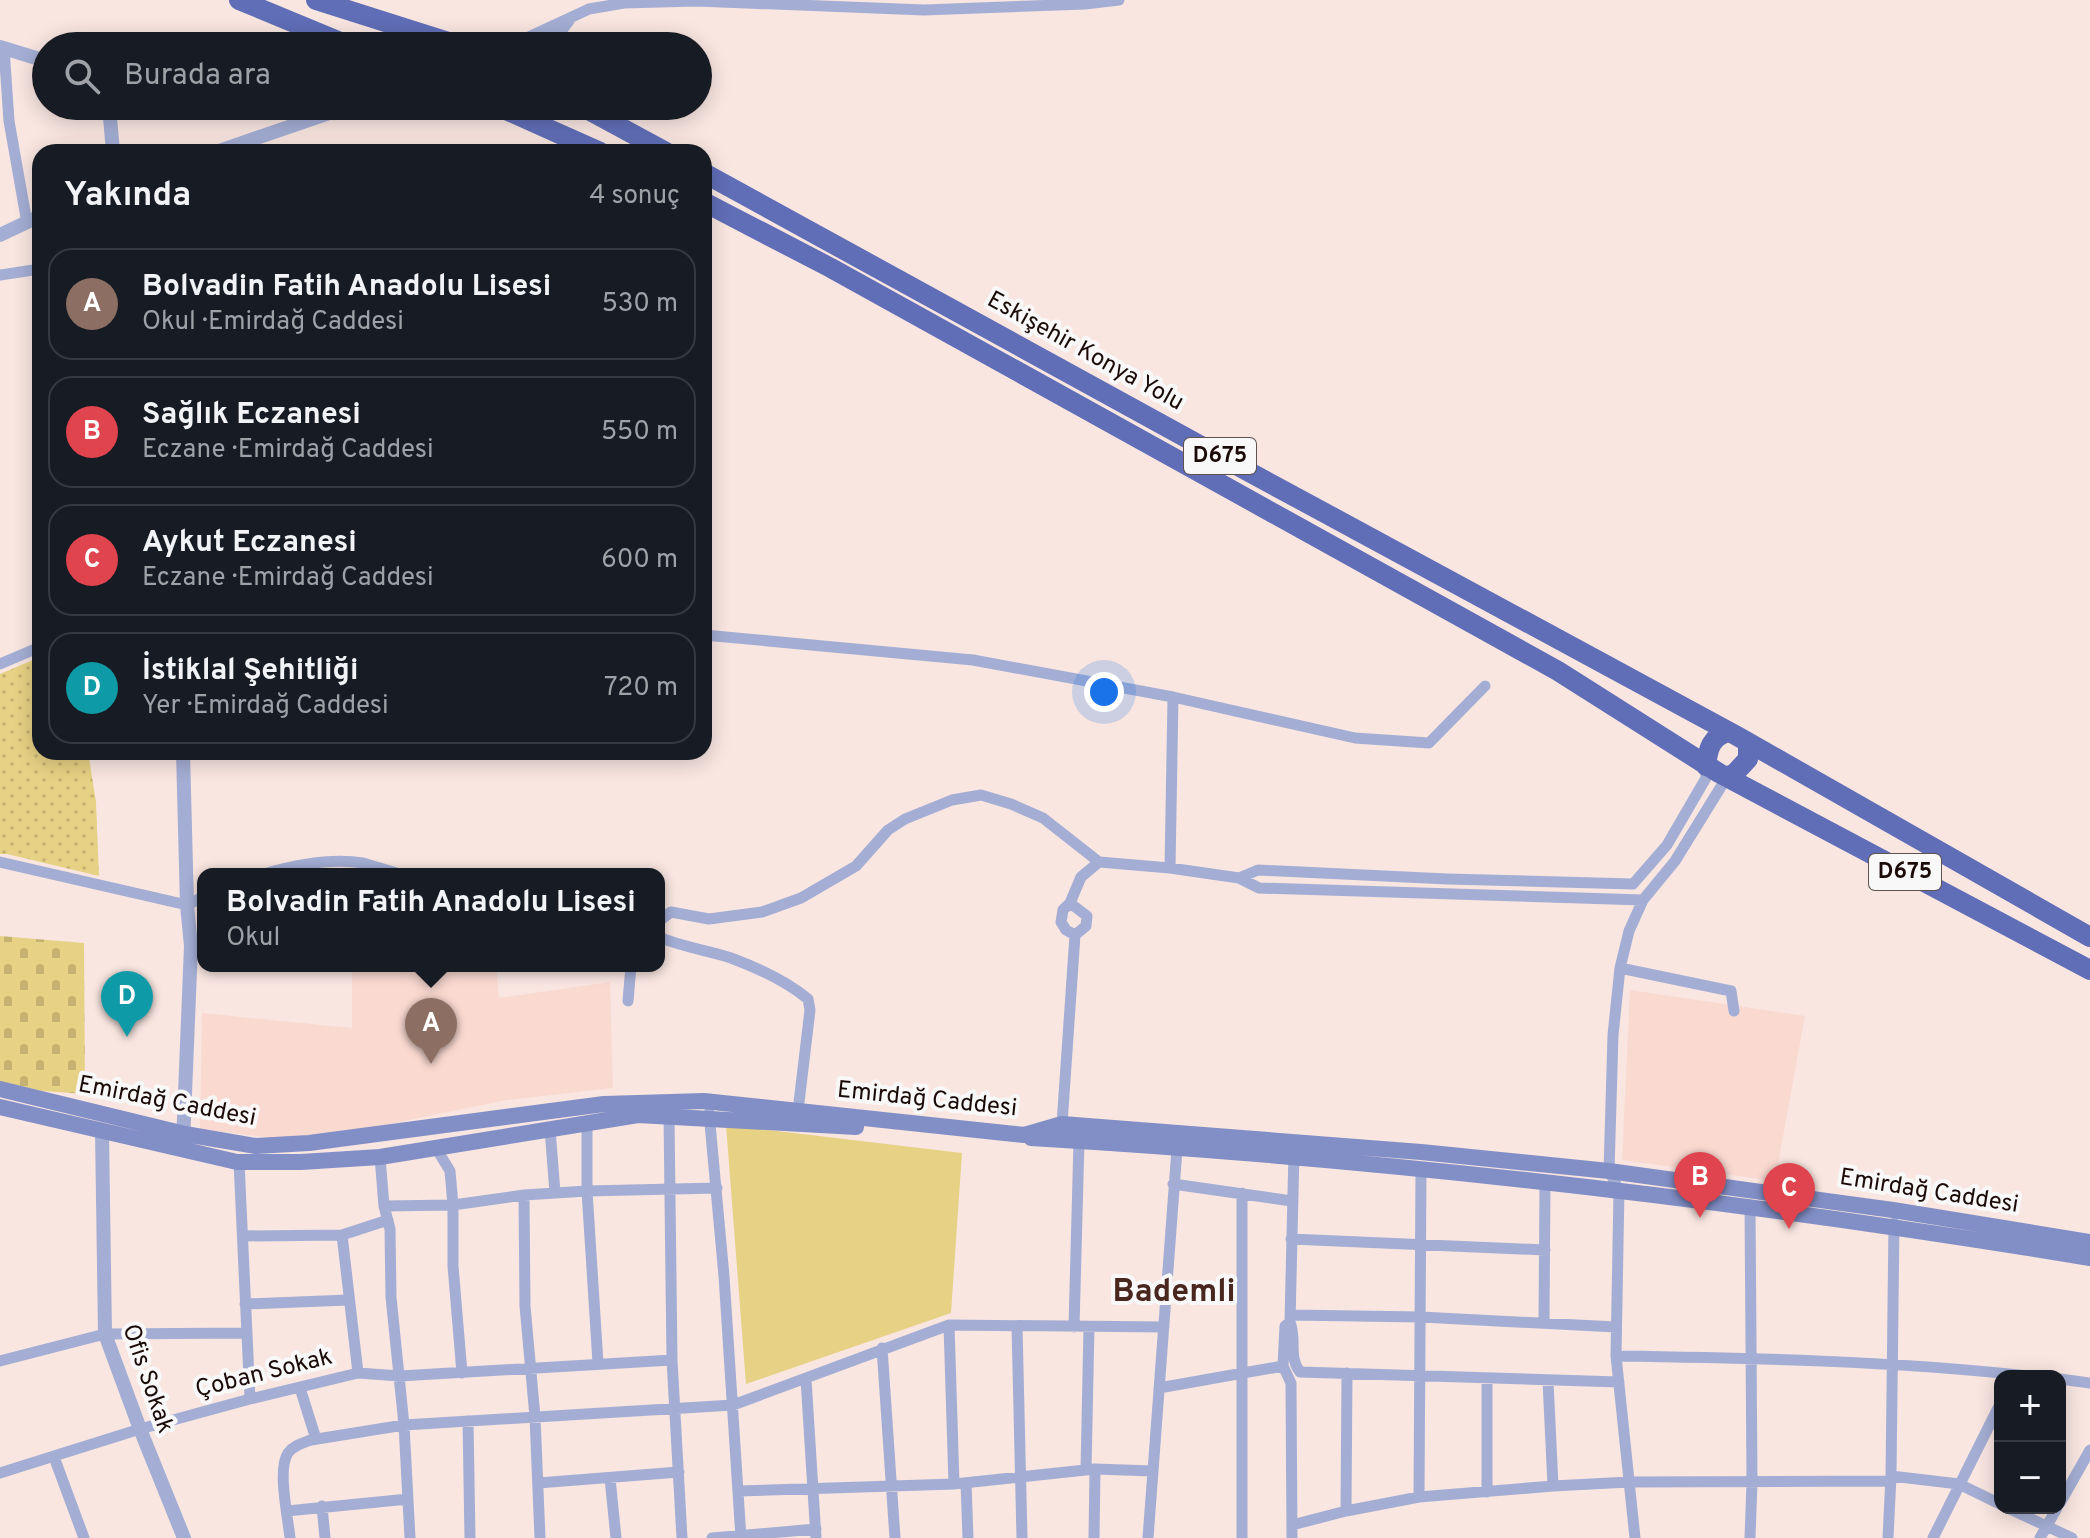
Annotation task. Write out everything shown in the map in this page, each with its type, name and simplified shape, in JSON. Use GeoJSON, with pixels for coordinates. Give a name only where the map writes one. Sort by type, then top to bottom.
{"type":"FeatureCollection","features":[{"type":"Feature","properties":{"kind":"highway"},"geometry":{"type":"LineString","coordinates":[[239,0],[316,32]]}},
{"type":"Feature","properties":{"kind":"highway"},"geometry":{"type":"LineString","coordinates":[[316,0],[417,32]]}},
{"type":"Feature","properties":{"kind":"highway"},"geometry":{"type":"LineString","coordinates":[[532,120],[583,144]]}},
{"type":"Feature","properties":{"kind":"highway"},"geometry":{"type":"LineString","coordinates":[[607,120],[651,144]]}},
{"type":"Feature","properties":{"kind":"highway","name":"Eskişehir Konya Yolu"},"geometry":{"type":"LineString","coordinates":[[712,177],[1738,737]]}},
{"type":"Feature","properties":{"kind":"highway","name":"D675"},"geometry":{"type":"LineString","coordinates":[[712,206],[831,268],[1558,671],[1706,766],[2090,970]]}},
{"type":"Feature","properties":{"kind":"highway"},"geometry":{"type":"LineString","coordinates":[[1706,766],[1714,739],[1738,737],[1748,759],[1727,777]]}},
{"type":"Feature","properties":{"kind":"highway","name":"D675"},"geometry":{"type":"LineString","coordinates":[[1738,737],[2090,937]]}},
{"type":"Feature","properties":{"kind":"main road","name":"Emirdağ Caddesi"},"geometry":{"type":"LineString","coordinates":[[0,1089],[183,1142],[239,1162],[380,1157],[638,1115],[1177,1149],[1421,1152],[1609,1171],[1894,1218],[2090,1258]]}},
{"type":"Feature","properties":{"kind":"main road","name":"Emirdağ Caddesi"},"geometry":{"type":"LineString","coordinates":[[0,1107],[102,1131],[183,1142],[256,1146],[309,1143],[604,1104],[704,1101],[1024,1135],[1062,1124],[1294,1150],[1421,1169],[1894,1218],[2090,1242]]}},
{"type":"Feature","properties":{"kind":"street"},"geometry":{"type":"LineString","coordinates":[[542,32],[589,9],[624,3],[696,1],[924,10],[1119,0]]}},
{"type":"Feature","properties":{"kind":"street"},"geometry":{"type":"LineString","coordinates":[[561,32],[570,20]]}},
{"type":"Feature","properties":{"kind":"street"},"geometry":{"type":"LineString","coordinates":[[32,57],[2,48],[9,121],[32,215]]}},
{"type":"Feature","properties":{"kind":"street"},"geometry":{"type":"LineString","coordinates":[[110,120],[112,144]]}},
{"type":"Feature","properties":{"kind":"street"},"geometry":{"type":"LineString","coordinates":[[239,144],[309,120]]}},
{"type":"Feature","properties":{"kind":"street"},"geometry":{"type":"LineString","coordinates":[[0,235],[32,219]]}},
{"type":"Feature","properties":{"kind":"street"},"geometry":{"type":"LineString","coordinates":[[0,275],[32,270]]}},
{"type":"Feature","properties":{"kind":"street"},"geometry":{"type":"LineString","coordinates":[[712,636],[973,660],[1173,697],[1355,738],[1429,743],[1485,686]]}},
{"type":"Feature","properties":{"kind":"street"},"geometry":{"type":"LineString","coordinates":[[0,664],[32,650]]}},
{"type":"Feature","properties":{"kind":"street"},"geometry":{"type":"LineString","coordinates":[[1170,868],[1173,697]]}},
{"type":"Feature","properties":{"kind":"street"},"geometry":{"type":"LineString","coordinates":[[183,760],[191,946],[183,1142]]}},
{"type":"Feature","properties":{"kind":"street"},"geometry":{"type":"LineString","coordinates":[[1633,884],[1667,845],[1706,778],[1706,766]]}},
{"type":"Feature","properties":{"kind":"street"},"geometry":{"type":"LineString","coordinates":[[1635,1538],[1616,1356],[1619,1190],[1609,1171],[1613,1035],[1620,968],[1629,931],[1643,900],[1675,861],[1727,777]]}},
{"type":"Feature","properties":{"kind":"street"},"geometry":{"type":"LineString","coordinates":[[665,913],[709,919],[762,912],[801,898],[856,866],[888,830],[905,819],[952,800],[981,795],[1043,818],[1099,862],[1239,878],[1259,888],[1643,900]]}},
{"type":"Feature","properties":{"kind":"street"},"geometry":{"type":"LineString","coordinates":[[0,862],[187,905],[197,900]]}},
{"type":"Feature","properties":{"kind":"street"},"geometry":{"type":"LineString","coordinates":[[285,868],[333,862],[363,863],[380,868]]}},
{"type":"Feature","properties":{"kind":"street"},"geometry":{"type":"LineString","coordinates":[[1075,935],[1066,930],[1061,922],[1063,910],[1070,903],[1081,877],[1099,862]]}},
{"type":"Feature","properties":{"kind":"street"},"geometry":{"type":"LineString","coordinates":[[1239,878],[1258,870],[1633,884]]}},
{"type":"Feature","properties":{"kind":"street"},"geometry":{"type":"LineString","coordinates":[[1633,884],[1643,900]]}},
{"type":"Feature","properties":{"kind":"street"},"geometry":{"type":"LineString","coordinates":[[1062,1124],[1075,935],[1086,926],[1087,916],[1070,903]]}},
{"type":"Feature","properties":{"kind":"street"},"geometry":{"type":"LineString","coordinates":[[665,940],[729,957],[791,985],[808,999],[810,1010],[798,1111]]}},
{"type":"Feature","properties":{"kind":"street"},"geometry":{"type":"LineString","coordinates":[[191,946],[197,942]]}},
{"type":"Feature","properties":{"kind":"street"},"geometry":{"type":"LineString","coordinates":[[1620,968],[1731,991],[1734,1011]]}},
{"type":"Feature","properties":{"kind":"street"},"geometry":{"type":"LineString","coordinates":[[628,1001],[630,972]]}},
{"type":"Feature","properties":{"kind":"street"},"geometry":{"type":"LineString","coordinates":[[704,1101],[711,1119],[717,1188],[741,1537]]}},
{"type":"Feature","properties":{"kind":"street"},"geometry":{"type":"LineString","coordinates":[[669,1116],[672,1360],[682,1538]]}},
{"type":"Feature","properties":{"kind":"street"},"geometry":{"type":"LineString","coordinates":[[587,1123],[587,1191],[598,1363]]}},
{"type":"Feature","properties":{"kind":"street"},"geometry":{"type":"LineString","coordinates":[[550,1129],[555,1193]]}},
{"type":"Feature","properties":{"kind":"street","name":"Ofis Sokak"},"geometry":{"type":"LineString","coordinates":[[102,1131],[105,1334],[184,1538]]}},
{"type":"Feature","properties":{"kind":"street"},"geometry":{"type":"LineString","coordinates":[[1074,1327],[1079,1141]]}},
{"type":"Feature","properties":{"kind":"street"},"geometry":{"type":"LineString","coordinates":[[436,1148],[450,1171],[453,1266],[462,1373]]}},
{"type":"Feature","properties":{"kind":"street"},"geometry":{"type":"LineString","coordinates":[[1148,1538],[1177,1149]]}},
{"type":"Feature","properties":{"kind":"street"},"geometry":{"type":"LineString","coordinates":[[1294,1150],[1290,1318],[1293,1364],[1300,1372],[1619,1382]]}},
{"type":"Feature","properties":{"kind":"street"},"geometry":{"type":"LineString","coordinates":[[380,1157],[384,1206],[390,1229],[391,1297],[404,1425],[410,1538]]}},
{"type":"Feature","properties":{"kind":"street"},"geometry":{"type":"LineString","coordinates":[[239,1162],[250,1399]]}},
{"type":"Feature","properties":{"kind":"street"},"geometry":{"type":"LineString","coordinates":[[1419,1497],[1421,1169]]}},
{"type":"Feature","properties":{"kind":"street"},"geometry":{"type":"LineString","coordinates":[[1544,1322],[1545,1182]]}},
{"type":"Feature","properties":{"kind":"street"},"geometry":{"type":"LineString","coordinates":[[1173,1184],[1292,1201]]}},
{"type":"Feature","properties":{"kind":"street"},"geometry":{"type":"LineString","coordinates":[[384,1206],[453,1205],[524,1195],[587,1191],[717,1188]]}},
{"type":"Feature","properties":{"kind":"street"},"geometry":{"type":"LineString","coordinates":[[1242,1193],[1242,1538]]}},
{"type":"Feature","properties":{"kind":"street"},"geometry":{"type":"LineString","coordinates":[[524,1195],[525,1306],[535,1417],[540,1538]]}},
{"type":"Feature","properties":{"kind":"street"},"geometry":{"type":"LineString","coordinates":[[1750,1205],[1750,1538]]}},
{"type":"Feature","properties":{"kind":"street"},"geometry":{"type":"LineString","coordinates":[[1888,1538],[1894,1218]]}},
{"type":"Feature","properties":{"kind":"street"},"geometry":{"type":"LineString","coordinates":[[243,1236],[342,1235],[388,1220]]}},
{"type":"Feature","properties":{"kind":"street"},"geometry":{"type":"LineString","coordinates":[[342,1235],[358,1373]]}},
{"type":"Feature","properties":{"kind":"street"},"geometry":{"type":"LineString","coordinates":[[1291,1239],[1545,1250]]}},
{"type":"Feature","properties":{"kind":"street"},"geometry":{"type":"LineString","coordinates":[[245,1304],[348,1300]]}},
{"type":"Feature","properties":{"kind":"street"},"geometry":{"type":"LineString","coordinates":[[1290,1318],[1421,1317],[1616,1327]]}},
{"type":"Feature","properties":{"kind":"street"},"geometry":{"type":"LineString","coordinates":[[1290,1318],[1285,1326],[1283,1366],[1291,1383],[1292,1538]]}},
{"type":"Feature","properties":{"kind":"street"},"geometry":{"type":"LineString","coordinates":[[290,1538],[283,1467],[289,1452],[298,1444],[316,1439],[404,1425],[733,1405],[949,1325],[1164,1327]]}},
{"type":"Feature","properties":{"kind":"street"},"geometry":{"type":"LineString","coordinates":[[949,1325],[960,1484],[968,1538]]}},
{"type":"Feature","properties":{"kind":"street"},"geometry":{"type":"LineString","coordinates":[[1017,1326],[1022,1538]]}},
{"type":"Feature","properties":{"kind":"street"},"geometry":{"type":"LineString","coordinates":[[1089,1327],[1094,1538]]}},
{"type":"Feature","properties":{"kind":"street"},"geometry":{"type":"LineString","coordinates":[[0,1361],[105,1334],[246,1333]]}},
{"type":"Feature","properties":{"kind":"street"},"geometry":{"type":"LineString","coordinates":[[882,1348],[895,1538]]}},
{"type":"Feature","properties":{"kind":"street"},"geometry":{"type":"LineString","coordinates":[[1616,1356],[1751,1358],[1994,1373]]}},
{"type":"Feature","properties":{"kind":"street","name":"Çoban Sokak"},"geometry":{"type":"LineString","coordinates":[[0,1473],[140,1429],[358,1373],[400,1376],[672,1360]]}},
{"type":"Feature","properties":{"kind":"street"},"geometry":{"type":"LineString","coordinates":[[1159,1388],[1283,1366]]}},
{"type":"Feature","properties":{"kind":"street"},"geometry":{"type":"LineString","coordinates":[[1346,1511],[1347,1373]]}},
{"type":"Feature","properties":{"kind":"street"},"geometry":{"type":"LineString","coordinates":[[712,1538],[816,1533],[806,1379]]}},
{"type":"Feature","properties":{"kind":"street"},"geometry":{"type":"LineString","coordinates":[[1487,1380],[1487,1492]]}},
{"type":"Feature","properties":{"kind":"street"},"geometry":{"type":"LineString","coordinates":[[2066,1380],[2090,1383]]}},
{"type":"Feature","properties":{"kind":"street"},"geometry":{"type":"LineString","coordinates":[[1548,1381],[1553,1486]]}},
{"type":"Feature","properties":{"kind":"street"},"geometry":{"type":"LineString","coordinates":[[300,1388],[316,1439]]}},
{"type":"Feature","properties":{"kind":"street"},"geometry":{"type":"LineString","coordinates":[[1933,1538],[1994,1416]]}},
{"type":"Feature","properties":{"kind":"street"},"geometry":{"type":"LineString","coordinates":[[468,1421],[470,1538]]}},
{"type":"Feature","properties":{"kind":"street"},"geometry":{"type":"LineString","coordinates":[[2066,1492],[2090,1450]]}},
{"type":"Feature","properties":{"kind":"street"},"geometry":{"type":"LineString","coordinates":[[54,1457],[84,1538]]}},
{"type":"Feature","properties":{"kind":"street"},"geometry":{"type":"LineString","coordinates":[[738,1491],[960,1484],[1090,1469],[1153,1471]]}},
{"type":"Feature","properties":{"kind":"street"},"geometry":{"type":"LineString","coordinates":[[538,1483],[679,1472]]}},
{"type":"Feature","properties":{"kind":"street"},"geometry":{"type":"LineString","coordinates":[[610,1478],[616,1538]]}},
{"type":"Feature","properties":{"kind":"street"},"geometry":{"type":"LineString","coordinates":[[1292,1525],[1419,1497],[1629,1482],[1891,1478],[1959,1484],[1994,1501]]}},
{"type":"Feature","properties":{"kind":"street"},"geometry":{"type":"LineString","coordinates":[[287,1511],[408,1499]]}},
{"type":"Feature","properties":{"kind":"street"},"geometry":{"type":"LineString","coordinates":[[322,1506],[325,1538]]}},
{"type":"Feature","properties":{"kind":"street"},"geometry":{"type":"LineString","coordinates":[[2020,1514],[2072,1538]]}},
{"type":"Feature","properties":{"kind":"street"},"geometry":{"type":"LineString","coordinates":[[2040,1538],[2054,1514]]}},
{"type":"Feature","properties":{"kind":"shaded area"},"geometry":{"type":"Polygon","coordinates":[[[352,972],[497,972],[499,998],[610,982],[613,1088],[507,1100],[331,1136],[273,1138],[200,1129],[202,1013],[352,1028],[352,972]]]}},
{"type":"Feature","properties":{"kind":"shaded area"},"geometry":{"type":"Polygon","coordinates":[[[1630,990],[1805,1016],[1775,1181],[1622,1160],[1630,990]]]}},
{"type":"Feature","properties":{"kind":"green space"},"geometry":{"type":"Polygon","coordinates":[[[32,660],[32,760],[89,760],[96,802],[99,876],[0,854],[0,674],[32,660]]]}},
{"type":"Feature","properties":{"kind":"green space"},"geometry":{"type":"Polygon","coordinates":[[[0,936],[84,943],[85,1094],[0,1088],[0,936]]]}},
{"type":"Feature","properties":{"kind":"green space"},"geometry":{"type":"Polygon","coordinates":[[[726,1125],[962,1153],[951,1313],[746,1384],[726,1125]]]}},
{"type":"Feature","properties":{"kind":"place","name":"İstiklal Şehitliği"},"geometry":{"type":"Point","coordinates":[127,1037]}},
{"type":"Feature","properties":{"kind":"place","name":"Bolvadin Fatih Anadolu Lisesi"},"geometry":{"type":"Point","coordinates":[431,1064]}},
{"type":"Feature","properties":{"kind":"place","name":"Sağlık Eczanesi"},"geometry":{"type":"Point","coordinates":[1700,1218]}},
{"type":"Feature","properties":{"kind":"place","name":"Aykut Eczanesi"},"geometry":{"type":"Point","coordinates":[1789,1229]}},
{"type":"Feature","properties":{"kind":"district","name":"Bademli"},"geometry":{"type":"Point","coordinates":[1174,1293]}}]}
